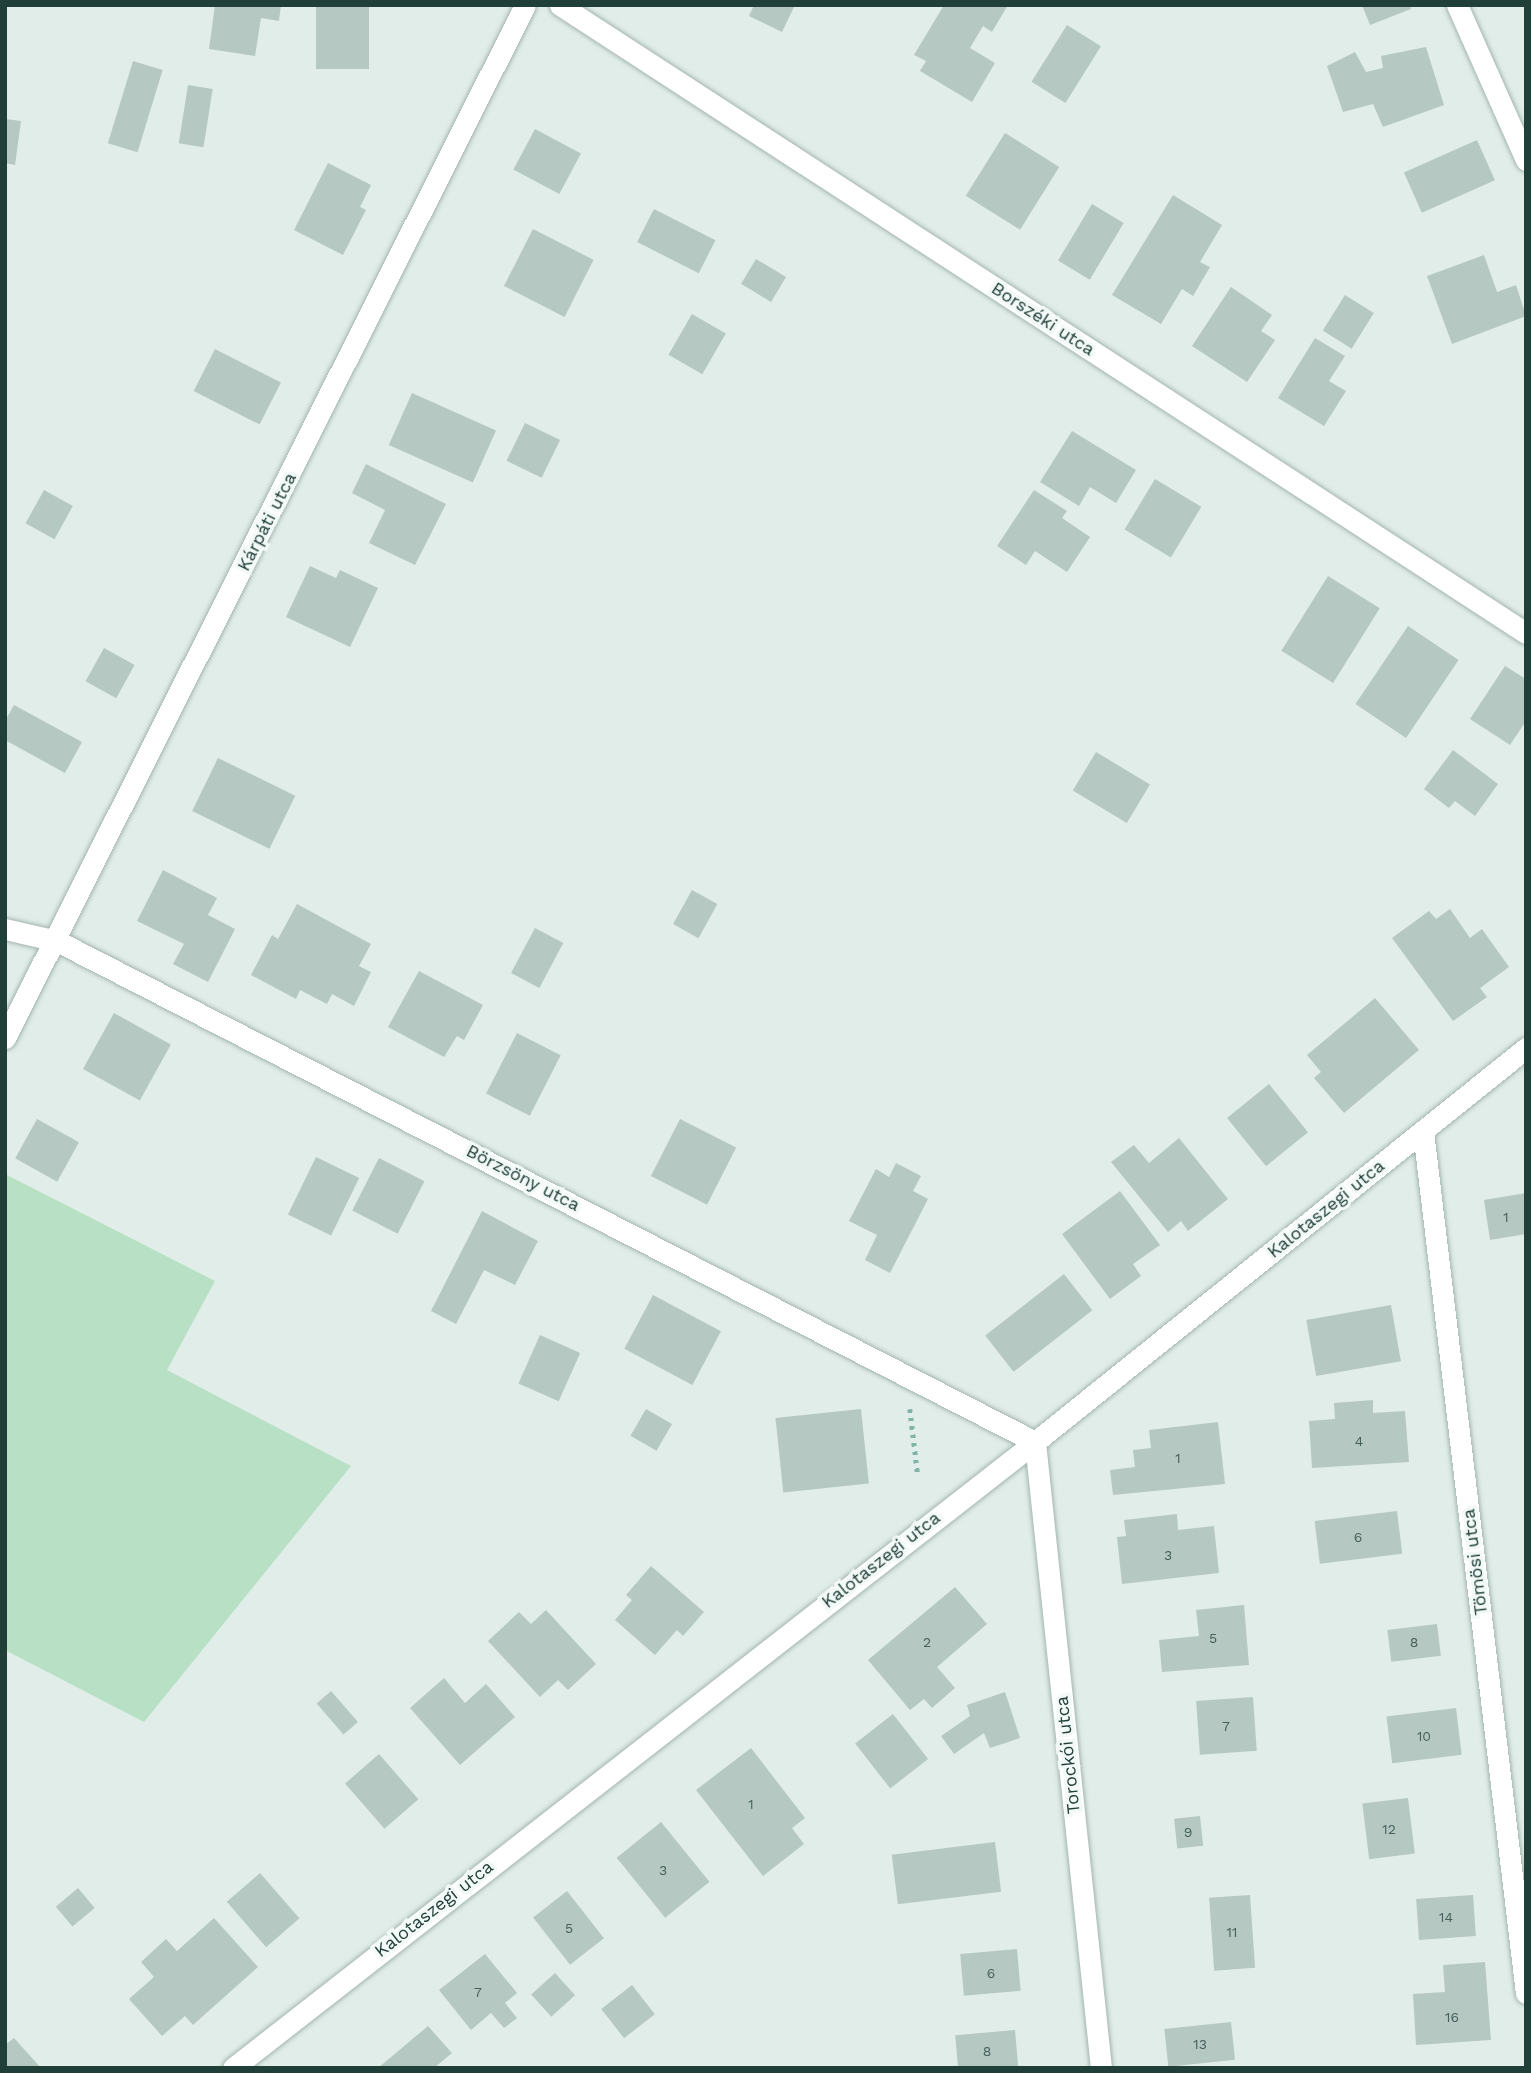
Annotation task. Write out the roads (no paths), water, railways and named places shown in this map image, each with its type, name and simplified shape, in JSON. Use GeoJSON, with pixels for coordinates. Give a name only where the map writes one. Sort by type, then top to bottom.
{"type":"FeatureCollection","features":[{"type":"Feature","properties":{"kind":"street","name":"Kárpáti utca"},"geometry":{"type":"LineString","coordinates":[[5,1038],[58,941],[525,5]]}},
{"type":"Feature","properties":{"kind":"street","name":"Borszéki utca"},"geometry":{"type":"LineString","coordinates":[[560,5],[1526,633]]}},
{"type":"Feature","properties":{"kind":"street"},"geometry":{"type":"LineString","coordinates":[[1457,5],[1526,160]]}},
{"type":"Feature","properties":{"kind":"street","name":"Börzsöny utca"},"geometry":{"type":"LineString","coordinates":[[5,929],[58,941],[906,1373],[1035,1442]]}},
{"type":"Feature","properties":{"kind":"street","name":"Kalotaszegi utca"},"geometry":{"type":"LineString","coordinates":[[233,2068],[1035,1442],[1526,1048]]}},
{"type":"Feature","properties":{"kind":"street","name":"Tömösi utca"},"geometry":{"type":"LineString","coordinates":[[1423,1131],[1526,1993]]}},
{"type":"Feature","properties":{"kind":"street","name":"Torockói utca"},"geometry":{"type":"LineString","coordinates":[[1035,1442],[1101,2068]]}}]}
